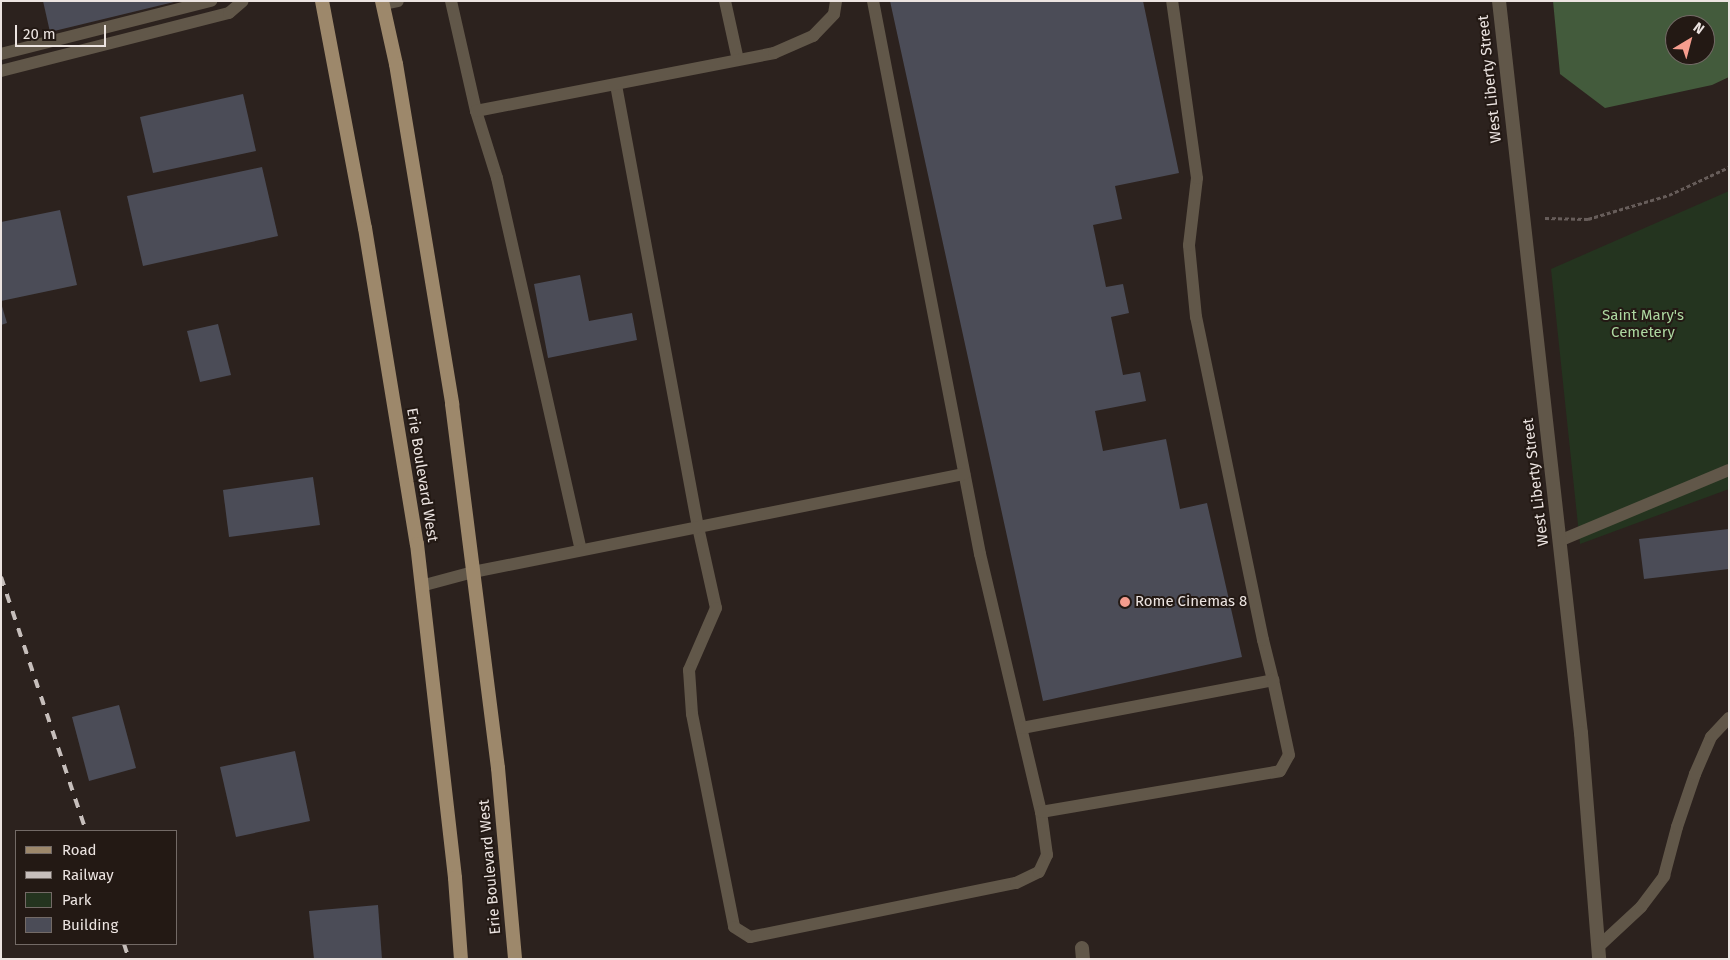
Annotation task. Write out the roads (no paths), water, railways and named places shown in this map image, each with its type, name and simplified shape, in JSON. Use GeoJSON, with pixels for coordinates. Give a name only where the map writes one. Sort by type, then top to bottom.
{"type":"FeatureCollection","features":[{"type":"Feature","properties":{"kind":"main road","name":"Erie Boulevard West"},"geometry":{"type":"LineString","coordinates":[[322,1],[365,228],[417,544],[456,878],[462,959]]}},
{"type":"Feature","properties":{"kind":"main road","name":"Erie Boulevard West"},"geometry":{"type":"LineString","coordinates":[[382,3],[396,64],[452,404],[498,768],[515,959]]}},
{"type":"Feature","properties":{"kind":"street","name":"West Liberty Street"},"geometry":{"type":"LineString","coordinates":[[1499,1],[1581,733],[1598,953]]}},
{"type":"Feature","properties":{"kind":"lane"},"geometry":{"type":"LineString","coordinates":[[1,54],[211,1]]}},
{"type":"Feature","properties":{"kind":"lane"},"geometry":{"type":"LineString","coordinates":[[1,71],[230,13],[243,1]]}},
{"type":"Feature","properties":{"kind":"lane"},"geometry":{"type":"LineString","coordinates":[[382,3],[398,1]]}},
{"type":"Feature","properties":{"kind":"lane"},"geometry":{"type":"LineString","coordinates":[[451,1],[476,111],[497,178],[581,550]]}},
{"type":"Feature","properties":{"kind":"lane"},"geometry":{"type":"LineString","coordinates":[[725,1],[738,60]]}},
{"type":"Feature","properties":{"kind":"lane"},"geometry":{"type":"LineString","coordinates":[[476,111],[774,53],[813,36],[834,14],[836,1]]}},
{"type":"Feature","properties":{"kind":"lane"},"geometry":{"type":"LineString","coordinates":[[616,85],[698,527],[716,608],[689,670],[692,714],[734,927],[750,937],[1016,883],[1039,872],[1047,855],[1041,812],[982,563],[873,1]]}},
{"type":"Feature","properties":{"kind":"lane"},"geometry":{"type":"LineString","coordinates":[[1041,812],[1280,771],[1289,755],[1274,680],[1263,640],[1196,317],[1188,245],[1197,178],[1172,1]]}},
{"type":"Feature","properties":{"kind":"lane"},"geometry":{"type":"LineString","coordinates":[[1559,541],[1729,470]]}},
{"type":"Feature","properties":{"kind":"lane"},"geometry":{"type":"LineString","coordinates":[[422,586],[473,572],[964,474]]}},
{"type":"Feature","properties":{"kind":"lane"},"geometry":{"type":"LineString","coordinates":[[1022,728],[1274,680]]}},
{"type":"Feature","properties":{"kind":"lane"},"geometry":{"type":"LineString","coordinates":[[1598,953],[1641,907],[1664,876],[1677,827],[1695,774],[1711,736],[1729,718]]}},
{"type":"Feature","properties":{"kind":"railway"},"geometry":{"type":"LineString","coordinates":[[1,577],[86,830]]}},
{"type":"Feature","properties":{"kind":"railway"},"geometry":{"type":"LineString","coordinates":[[124,945],[129,959]]}},
{"type":"Feature","properties":{"kind":"place","name":"Rome Cinemas 8"},"geometry":{"type":"Point","coordinates":[1125,602]}},
{"type":"Feature","properties":{"kind":"park label","name":"Saint Mary's Cemetery"},"geometry":{"type":"Point","coordinates":[1643,324]}}]}
